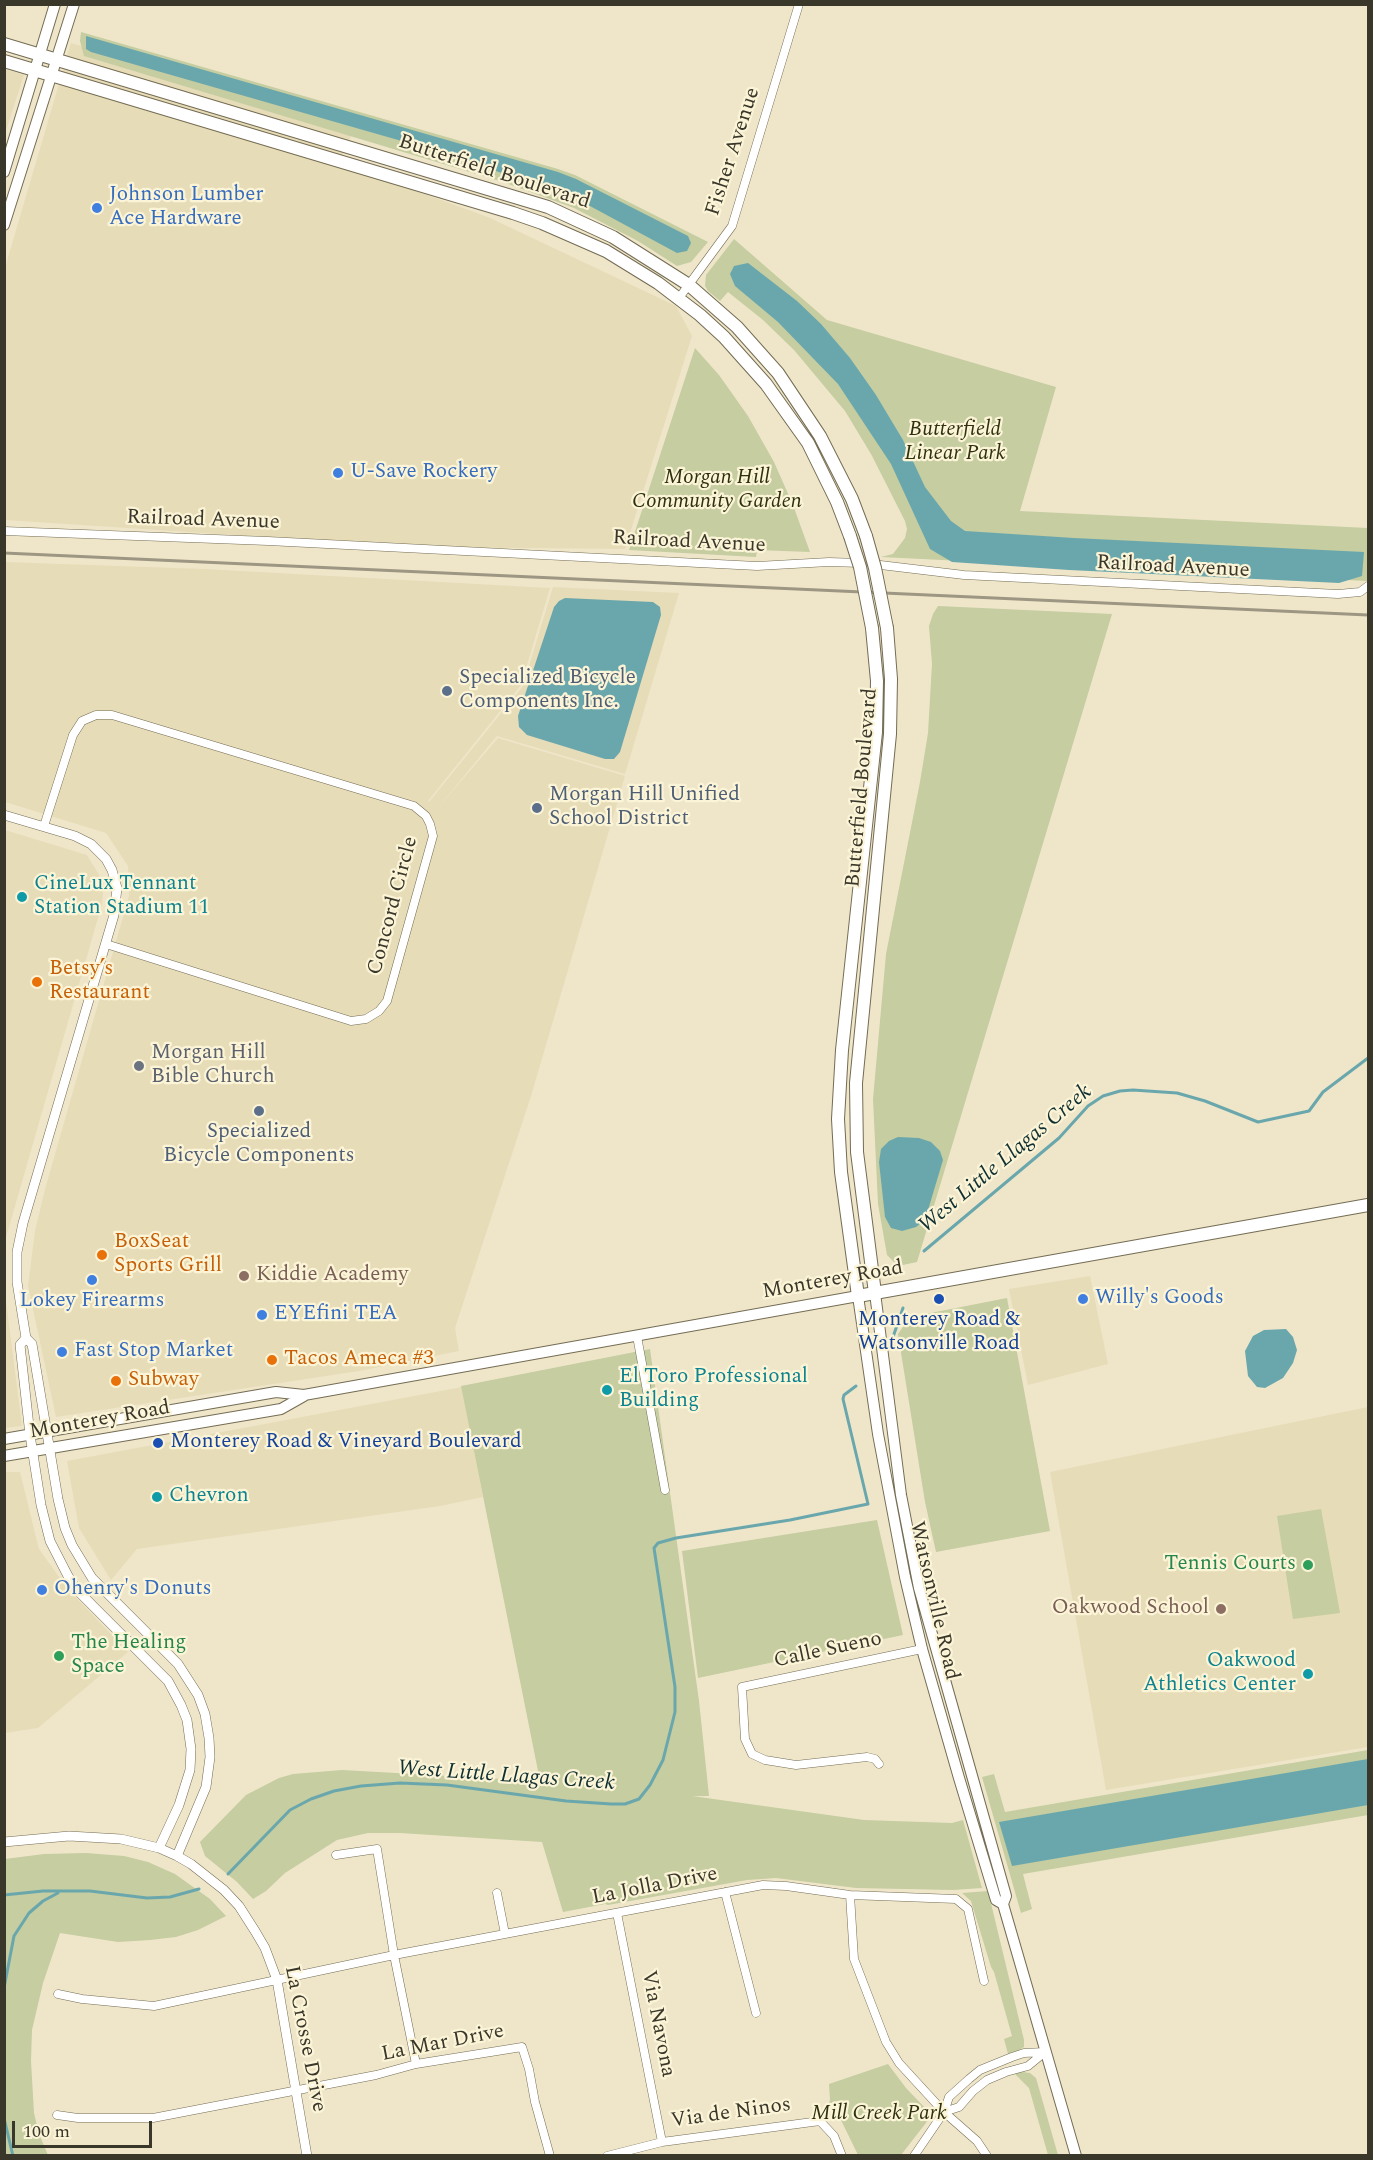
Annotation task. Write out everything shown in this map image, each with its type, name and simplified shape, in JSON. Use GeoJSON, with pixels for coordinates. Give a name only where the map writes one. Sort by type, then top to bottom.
{"type":"FeatureCollection","features":[{"type":"Feature","properties":{"kind":"main road"},"geometry":{"type":"LineString","coordinates":[[4,172],[55,4]]}},
{"type":"Feature","properties":{"kind":"main road"},"geometry":{"type":"LineString","coordinates":[[4,225],[74,4]]}},
{"type":"Feature","properties":{"kind":"main road","name":"Butterfield Boulevard"},"geometry":{"type":"LineString","coordinates":[[4,44],[548,207],[613,237],[689,285],[755,346],[801,405],[837,467],[866,536],[875,567],[887,628],[891,679],[890,734],[856,1083],[857,1152],[875,1293]]}},
{"type":"Feature","properties":{"kind":"main road","name":"Butterfield Boulevard"},"geometry":{"type":"LineString","coordinates":[[4,62],[542,222],[606,251],[679,298],[738,351],[788,413],[824,472],[850,536],[860,567],[872,628],[877,681],[876,732],[842,1050],[838,1119],[841,1172],[858,1296]]}},
{"type":"Feature","properties":{"kind":"main road","name":"Monterey Road"},"geometry":{"type":"LineString","coordinates":[[4,1439],[276,1392],[304,1395],[1368,1205]]}},
{"type":"Feature","properties":{"kind":"main road","name":"Watsonville Road"},"geometry":{"type":"LineString","coordinates":[[875,1293],[909,1542],[934,1647],[995,1874],[996,1900],[1003,1904],[1076,2156]]}},
{"type":"Feature","properties":{"kind":"main road","name":"Watsonville Road"},"geometry":{"type":"LineString","coordinates":[[858,1296],[893,1519],[922,1649],[959,1778],[982,1830]]}},
{"type":"Feature","properties":{"kind":"main road","name":"Monterey Road"},"geometry":{"type":"LineString","coordinates":[[4,1456],[281,1409],[304,1395]]}},
{"type":"Feature","properties":{"kind":"street","name":"Fisher Avenue"},"geometry":{"type":"LineString","coordinates":[[679,298],[732,226],[799,4]]}},
{"type":"Feature","properties":{"kind":"street","name":"Railroad Avenue"},"geometry":{"type":"LineString","coordinates":[[4,531],[268,541],[757,566],[830,562],[885,564],[964,575],[1338,594],[1360,592],[1368,586]]}},
{"type":"Feature","properties":{"kind":"street","name":"Concord Circle"},"geometry":{"type":"LineString","coordinates":[[44,826],[73,735],[82,721],[96,715],[112,715],[414,806],[426,816],[430,824],[434,836],[387,1001],[379,1011],[366,1019],[351,1021],[106,944]]}},
{"type":"Feature","properties":{"kind":"street"},"geometry":{"type":"LineString","coordinates":[[4,815],[75,836],[91,844],[99,850],[112,870],[117,888],[117,901],[106,944],[19,1238],[17,1282],[26,1338],[32,1344],[49,1450],[65,1528],[77,1555],[102,1589],[178,1664],[198,1695],[205,1714],[210,1757],[206,1787],[177,1856]]}},
{"type":"Feature","properties":{"kind":"street"},"geometry":{"type":"LineString","coordinates":[[637,1336],[665,1490]]}},
{"type":"Feature","properties":{"kind":"street"},"geometry":{"type":"LineString","coordinates":[[26,1338],[20,1345],[32,1452],[50,1541],[68,1576],[88,1602],[168,1681],[187,1720],[191,1749],[188,1779],[159,1848]]}},
{"type":"Feature","properties":{"kind":"street","name":"Calle Sueno"},"geometry":{"type":"LineString","coordinates":[[879,1764],[875,1759],[867,1757],[796,1765],[765,1760],[752,1754],[745,1739],[742,1687],[922,1649]]}},
{"type":"Feature","properties":{"kind":"street","name":"La Crosse Drive"},"geometry":{"type":"LineString","coordinates":[[4,1842],[51,1837],[98,1836],[121,1839],[159,1848],[177,1856],[224,1890],[239,1906],[265,1948],[277,1980],[307,2156]]}},
{"type":"Feature","properties":{"kind":"street"},"geometry":{"type":"LineString","coordinates":[[336,1855],[377,1849],[394,1955],[416,2064]]}},
{"type":"Feature","properties":{"kind":"street","name":"La Jolla Drive"},"geometry":{"type":"LineString","coordinates":[[58,1994],[82,1999],[154,2006],[394,1955],[763,1885],[850,1895],[956,1899],[968,1909],[984,1981]]}},
{"type":"Feature","properties":{"kind":"street"},"geometry":{"type":"LineString","coordinates":[[725,1892],[756,2013]]}},
{"type":"Feature","properties":{"kind":"street"},"geometry":{"type":"LineString","coordinates":[[497,1893],[505,1934]]}},
{"type":"Feature","properties":{"kind":"street"},"geometry":{"type":"LineString","coordinates":[[850,1895],[854,1959],[886,2042],[899,2064],[944,2112],[977,2141],[987,2156]]}},
{"type":"Feature","properties":{"kind":"street","name":"Via Navona"},"geometry":{"type":"LineString","coordinates":[[617,1912],[662,2142]]}},
{"type":"Feature","properties":{"kind":"street","name":"La Mar Drive"},"geometry":{"type":"LineString","coordinates":[[57,2115],[78,2118],[153,2118],[376,2075],[416,2064],[522,2047],[550,2156]]}},
{"type":"Feature","properties":{"kind":"street"},"geometry":{"type":"LineString","coordinates":[[944,2112],[959,2107],[987,2080],[1028,2066],[1045,2052]]}},
{"type":"Feature","properties":{"kind":"street"},"geometry":{"type":"LineString","coordinates":[[914,2156],[944,2112],[949,2097],[980,2070],[1024,2053],[1045,2052]]}},
{"type":"Feature","properties":{"kind":"street","name":"Via de Ninos"},"geometry":{"type":"LineString","coordinates":[[607,2156],[662,2142],[820,2121],[834,2136],[842,2156]]}},
{"type":"Feature","properties":{"kind":"shaded area"},"geometry":{"type":"Polygon","coordinates":[[[71,43],[355,128],[342,156],[341,164],[488,217],[676,306],[692,336],[625,549],[417,547],[5,520],[4,271],[71,43]]]}},
{"type":"Feature","properties":{"kind":"shaded area"},"geometry":{"type":"Polygon","coordinates":[[[4,69],[24,75],[5,134],[4,69]]]}},
{"type":"Feature","properties":{"kind":"shaded area"},"geometry":{"type":"Polygon","coordinates":[[[5,562],[204,569],[550,588],[521,685],[429,802],[523,686],[553,587],[679,593],[625,774],[497,736],[437,809],[498,738],[625,776],[531,1096],[455,1328],[459,1351],[359,1371],[56,1417],[28,1286],[35,1231],[129,896],[128,866],[106,833],[5,802],[5,562]]]}},
{"type":"Feature","properties":{"kind":"shaded area"},"geometry":{"type":"Polygon","coordinates":[[[5,830],[87,855],[104,883],[102,904],[5,1241],[5,830]]]}},
{"type":"Feature","properties":{"kind":"shaded area"},"geometry":{"type":"Polygon","coordinates":[[[1090,1276],[1108,1364],[1028,1385],[1009,1289],[1090,1276]]]}},
{"type":"Feature","properties":{"kind":"shaded area"},"geometry":{"type":"Polygon","coordinates":[[[5,1293],[22,1426],[4,1428],[5,1293]]]}},
{"type":"Feature","properties":{"kind":"shaded area"},"geometry":{"type":"Polygon","coordinates":[[[462,1387],[483,1497],[440,1506],[137,1549],[111,1580],[79,1528],[67,1461],[462,1387]]]}},
{"type":"Feature","properties":{"kind":"shaded area","name":"Oakwood School"},"geometry":{"type":"Polygon","coordinates":[[[1368,1407],[1368,1747],[1106,1790],[1050,1472],[1368,1407]]]}},
{"type":"Feature","properties":{"kind":"shaded area"},"geometry":{"type":"Polygon","coordinates":[[[5,1472],[20,1472],[39,1549],[67,1588],[128,1652],[38,1728],[5,1733],[5,1472]]]}},
{"type":"Feature","properties":{"kind":"green space"},"geometry":{"type":"Polygon","coordinates":[[[81,32],[558,169],[575,175],[708,242],[691,262],[677,266],[638,241],[574,208],[503,182],[84,56],[80,41],[81,32]]]}},
{"type":"Feature","properties":{"kind":"green space","name":"Butterfield Linear Park"},"geometry":{"type":"Polygon","coordinates":[[[734,239],[827,320],[1056,387],[1020,511],[1368,528],[1367,581],[881,557],[893,554],[905,538],[907,529],[871,454],[845,411],[794,350],[763,320],[728,292],[720,301],[705,286],[706,275],[734,239]]]}},
{"type":"Feature","properties":{"kind":"green space","name":"Morgan Hill Community Garden"},"geometry":{"type":"Polygon","coordinates":[[[695,348],[719,375],[748,416],[774,462],[810,552],[757,550],[756,557],[629,550],[695,348]]]}},
{"type":"Feature","properties":{"kind":"green space"},"geometry":{"type":"Polygon","coordinates":[[[938,606],[1112,614],[917,1262],[898,1266],[887,1255],[878,1204],[873,1099],[886,954],[928,733],[932,664],[929,626],[938,606]]]}},
{"type":"Feature","properties":{"kind":"green space"},"geometry":{"type":"Polygon","coordinates":[[[1007,1298],[1050,1531],[936,1552],[925,1502],[898,1334],[910,1317],[1007,1298]]]}},
{"type":"Feature","properties":{"kind":"green space"},"geometry":{"type":"Polygon","coordinates":[[[650,1349],[699,1701],[709,1796],[692,1796],[864,1820],[952,1823],[963,1820],[982,1888],[953,1890],[856,1888],[776,1878],[747,1880],[563,1912],[542,1842],[368,1833],[337,1840],[285,1873],[266,1891],[253,1899],[237,1882],[205,1856],[200,1842],[246,1795],[279,1778],[293,1774],[342,1770],[540,1781],[461,1386],[650,1349]]]}},
{"type":"Feature","properties":{"kind":"green space","name":"Tennis Courts"},"geometry":{"type":"Polygon","coordinates":[[[1321,1509],[1340,1613],[1293,1619],[1277,1516],[1321,1509]]]}},
{"type":"Feature","properties":{"kind":"green space"},"geometry":{"type":"Polygon","coordinates":[[[877,1520],[903,1635],[698,1678],[682,1551],[877,1520]]]}},
{"type":"Feature","properties":{"kind":"green space"},"geometry":{"type":"Polygon","coordinates":[[[1368,1750],[1368,1815],[1023,1874],[1032,1909],[1021,1913],[982,1777],[994,1774],[1005,1812],[1368,1750]]]}},
{"type":"Feature","properties":{"kind":"green space"},"geometry":{"type":"Polygon","coordinates":[[[86,1853],[124,1856],[148,1862],[175,1874],[210,1899],[226,1916],[198,1930],[176,1937],[150,1940],[118,1942],[60,1933],[43,1983],[32,2030],[34,2113],[39,2134],[48,2155],[5,2155],[5,1859],[44,1854],[86,1853]]]}},
{"type":"Feature","properties":{"kind":"green space"},"geometry":{"type":"Polygon","coordinates":[[[988,1891],[1024,2040],[1024,2047],[1008,2054],[1004,2039],[1012,2036],[994,1972],[971,1901],[962,1893],[988,1891]]]}},
{"type":"Feature","properties":{"kind":"green space","name":"Mill Creek Park"},"geometry":{"type":"Polygon","coordinates":[[[888,2064],[906,2088],[928,2111],[929,2119],[901,2155],[858,2155],[839,2116],[834,2109],[826,2110],[830,2100],[829,2084],[888,2064]]]}},
{"type":"Feature","properties":{"kind":"green space"},"geometry":{"type":"Polygon","coordinates":[[[1014,2073],[1030,2073],[1036,2078],[1058,2155],[1048,2155],[1029,2088],[1014,2073]]]}},
{"type":"Feature","properties":{"kind":"water"},"geometry":{"type":"Polygon","coordinates":[[[86,36],[558,172],[688,236],[691,243],[687,251],[677,253],[577,199],[419,146],[91,52],[86,49],[86,36]]]}},
{"type":"Feature","properties":{"kind":"water"},"geometry":{"type":"Polygon","coordinates":[[[748,263],[797,301],[821,324],[850,358],[903,440],[925,487],[951,521],[965,531],[1364,552],[1362,576],[1339,583],[952,562],[930,549],[891,464],[838,384],[778,322],[735,286],[730,274],[734,266],[748,263]]]}},
{"type":"Feature","properties":{"kind":"water"},"geometry":{"type":"Polygon","coordinates":[[[565,598],[653,602],[660,607],[661,615],[620,752],[614,759],[605,759],[527,735],[519,727],[518,716],[554,607],[565,598]]]}},
{"type":"Feature","properties":{"kind":"water"},"geometry":{"type":"Polygon","coordinates":[[[898,1137],[919,1138],[931,1142],[940,1151],[943,1160],[925,1220],[916,1227],[902,1231],[891,1228],[885,1217],[879,1162],[881,1149],[889,1141],[898,1137]]]}},
{"type":"Feature","properties":{"kind":"water"},"geometry":{"type":"Polygon","coordinates":[[[1286,1329],[1293,1337],[1297,1350],[1293,1363],[1283,1378],[1265,1388],[1257,1387],[1248,1376],[1245,1351],[1253,1336],[1264,1330],[1286,1329]]]}},
{"type":"Feature","properties":{"kind":"water"},"geometry":{"type":"Polygon","coordinates":[[[1368,1759],[1368,1805],[1012,1866],[999,1822],[1368,1759]]]}},
{"type":"Feature","properties":{"kind":"waterway","name":"West Little Llagas Creek"},"geometry":{"type":"LineString","coordinates":[[924,1251],[1059,1138],[1088,1106],[1103,1096],[1133,1090],[1177,1093],[1205,1101],[1258,1122],[1309,1111],[1323,1092],[1368,1058]]}},
{"type":"Feature","properties":{"kind":"waterway","name":"West Little Llagas Creek"},"geometry":{"type":"LineString","coordinates":[[892,1340],[903,1308]]}},
{"type":"Feature","properties":{"kind":"waterway","name":"West Little Llagas Creek"},"geometry":{"type":"LineString","coordinates":[[228,1874],[290,1810],[334,1791],[361,1786],[400,1783],[447,1785],[566,1801],[611,1804],[625,1804],[639,1799],[650,1785],[663,1760],[675,1712],[675,1687],[654,1548],[658,1543],[676,1538],[790,1520],[868,1504],[843,1399],[844,1395],[856,1386]]}},
{"type":"Feature","properties":{"kind":"waterway","name":"West Little Llagas Creek"},"geometry":{"type":"LineString","coordinates":[[4,1895],[43,1891],[90,1891],[147,1898],[170,1897],[199,1889]]}},
{"type":"Feature","properties":{"kind":"waterway"},"geometry":{"type":"LineString","coordinates":[[4,1988],[14,1936],[29,1913],[43,1901],[58,1893]]}},
{"type":"Feature","properties":{"kind":"waterway"},"geometry":{"type":"LineString","coordinates":[[4,2118],[13,2156]]}},
{"type":"Feature","properties":{"kind":"railway"},"geometry":{"type":"LineString","coordinates":[[4,553],[1368,615]]}},
{"type":"Feature","properties":{"kind":"place","name":"Johnson Lumber Ace Hardware"},"geometry":{"type":"Point","coordinates":[97,208]}},
{"type":"Feature","properties":{"kind":"place","name":"U-Save Rockery"},"geometry":{"type":"Point","coordinates":[338,473]}},
{"type":"Feature","properties":{"kind":"place","name":"Specialized Bicycle Components Inc."},"geometry":{"type":"Point","coordinates":[447,691]}},
{"type":"Feature","properties":{"kind":"place","name":"Morgan Hill Unified School District"},"geometry":{"type":"Point","coordinates":[537,808]}},
{"type":"Feature","properties":{"kind":"place","name":"CineLux Tennant Station Stadium 11"},"geometry":{"type":"Point","coordinates":[22,897]}},
{"type":"Feature","properties":{"kind":"place","name":"Betsy’s Restaurant"},"geometry":{"type":"Point","coordinates":[37,982]}},
{"type":"Feature","properties":{"kind":"place","name":"Morgan Hill Bible Church"},"geometry":{"type":"Point","coordinates":[139,1066]}},
{"type":"Feature","properties":{"kind":"place","name":"Specialized Bicycle Components"},"geometry":{"type":"Point","coordinates":[259,1111]}},
{"type":"Feature","properties":{"kind":"place","name":"BoxSeat Sports Grill"},"geometry":{"type":"Point","coordinates":[102,1255]}},
{"type":"Feature","properties":{"kind":"place","name":"Kiddie Academy"},"geometry":{"type":"Point","coordinates":[244,1276]}},
{"type":"Feature","properties":{"kind":"place","name":"Lokey Firearms"},"geometry":{"type":"Point","coordinates":[92,1280]}},
{"type":"Feature","properties":{"kind":"place","name":"Monterey Road & Watsonville Road"},"geometry":{"type":"Point","coordinates":[939,1299]}},
{"type":"Feature","properties":{"kind":"place","name":"Willy's Goods"},"geometry":{"type":"Point","coordinates":[1083,1299]}},
{"type":"Feature","properties":{"kind":"place","name":"EYEfini TEA"},"geometry":{"type":"Point","coordinates":[262,1315]}},
{"type":"Feature","properties":{"kind":"place","name":"Fast Stop Market"},"geometry":{"type":"Point","coordinates":[62,1352]}},
{"type":"Feature","properties":{"kind":"place","name":"Tacos Ameca #3"},"geometry":{"type":"Point","coordinates":[272,1360]}},
{"type":"Feature","properties":{"kind":"place","name":"Subway"},"geometry":{"type":"Point","coordinates":[116,1381]}},
{"type":"Feature","properties":{"kind":"place","name":"El Toro Professional Building"},"geometry":{"type":"Point","coordinates":[607,1390]}},
{"type":"Feature","properties":{"kind":"place","name":"Monterey Road & Vineyard Boulevard"},"geometry":{"type":"Point","coordinates":[158,1443]}},
{"type":"Feature","properties":{"kind":"place","name":"Chevron"},"geometry":{"type":"Point","coordinates":[157,1497]}},
{"type":"Feature","properties":{"kind":"place","name":"Tennis Courts"},"geometry":{"type":"Point","coordinates":[1308,1565]}},
{"type":"Feature","properties":{"kind":"place","name":"Ohenry's Donuts"},"geometry":{"type":"Point","coordinates":[42,1590]}},
{"type":"Feature","properties":{"kind":"place","name":"Oakwood School"},"geometry":{"type":"Point","coordinates":[1221,1609]}},
{"type":"Feature","properties":{"kind":"place","name":"The Healing Space"},"geometry":{"type":"Point","coordinates":[59,1656]}},
{"type":"Feature","properties":{"kind":"place","name":"Oakwood Athletics Center"},"geometry":{"type":"Point","coordinates":[1308,1674]}}]}
